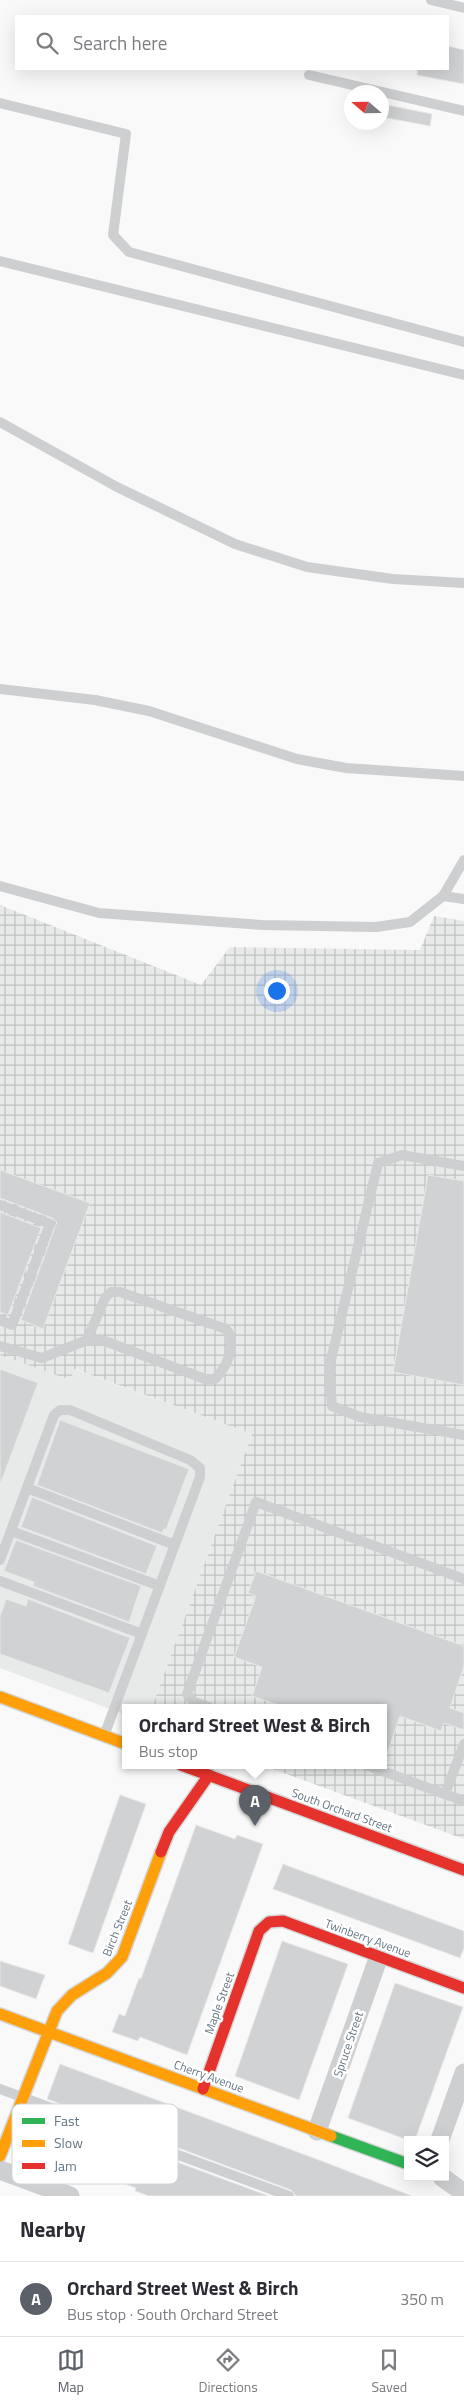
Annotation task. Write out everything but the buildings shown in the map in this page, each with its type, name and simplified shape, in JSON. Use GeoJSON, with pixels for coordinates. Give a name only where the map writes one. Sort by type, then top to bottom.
{"type":"FeatureCollection","features":[{"type":"Feature","properties":{"kind":"street"},"geometry":{"type":"LineString","coordinates":[[0,1697],[122,1743]]}},
{"type":"Feature","properties":{"kind":"street","name":"South Orchard Street"},"geometry":{"type":"LineString","coordinates":[[192,1769],[464,1870]]}},
{"type":"Feature","properties":{"kind":"street","name":"Birch Street"},"geometry":{"type":"LineString","coordinates":[[21,2104],[48,2032],[64,1999],[75,1990],[102,1979],[117,1967],[169,1832],[209,1775]]}},
{"type":"Feature","properties":{"kind":"street","name":"Twinberry Avenue"},"geometry":{"type":"LineString","coordinates":[[262,1927],[276,1920],[283,1921],[464,1988]]}},
{"type":"Feature","properties":{"kind":"street","name":"Maple Street"},"geometry":{"type":"LineString","coordinates":[[203,2089],[262,1927]]}},
{"type":"Feature","properties":{"kind":"street","name":"Spruce Street"},"geometry":{"type":"LineString","coordinates":[[317,2131],[379,1956]]}},
{"type":"Feature","properties":{"kind":"street","name":"Cherry Avenue"},"geometry":{"type":"LineString","coordinates":[[0,2014],[404,2163]]}},
{"type":"Feature","properties":{"kind":"street"},"geometry":{"type":"LineString","coordinates":[[441,2136],[464,2073]]}},
{"type":"Feature","properties":{"kind":"street","name":"Birch Street"},"geometry":{"type":"LineString","coordinates":[[0,2156],[12,2126]]}},
{"type":"Feature","properties":{"kind":"street"},"geometry":{"type":"LineString","coordinates":[[0,2170],[12,2175]]}},
{"type":"Feature","properties":{"kind":"street"},"geometry":{"type":"LineString","coordinates":[[448,2181],[464,2193]]}},
{"type":"Feature","properties":{"kind":"street"},"geometry":{"type":"LineString","coordinates":[[36,2184],[61,2194]]}},
{"type":"Feature","properties":{"kind":"lane"},"geometry":{"type":"LineString","coordinates":[[430,0],[464,8]]}},
{"type":"Feature","properties":{"kind":"lane"},"geometry":{"type":"LineString","coordinates":[[309,75],[464,111]]}},
{"type":"Feature","properties":{"kind":"lane"},"geometry":{"type":"LineString","coordinates":[[0,103],[126,134],[113,235],[129,252],[464,342]]}},
{"type":"Feature","properties":{"kind":"lane"},"geometry":{"type":"LineString","coordinates":[[0,261],[464,374]]}},
{"type":"Feature","properties":{"kind":"lane"},"geometry":{"type":"LineString","coordinates":[[0,422],[118,487],[235,544],[307,567],[393,578],[464,583]]}},
{"type":"Feature","properties":{"kind":"lane"},"geometry":{"type":"LineString","coordinates":[[0,689],[95,700],[149,711],[297,759],[346,768],[464,776]]}},
{"type":"Feature","properties":{"kind":"lane"},"geometry":{"type":"LineString","coordinates":[[0,886],[99,913],[262,926],[376,927],[410,922],[443,896],[464,860]]}},
{"type":"Feature","properties":{"kind":"lane"},"geometry":{"type":"LineString","coordinates":[[443,896],[464,899]]}},
{"type":"Feature","properties":{"kind":"lane"},"geometry":{"type":"LineString","coordinates":[[464,1166],[402,1156],[378,1163],[328,1368],[332,1406],[360,1416],[464,1435]]}},
{"type":"Feature","properties":{"kind":"lane"},"geometry":{"type":"LineString","coordinates":[[0,1205],[50,1224],[12,1325],[0,1320]]}},
{"type":"Feature","properties":{"kind":"lane"},"geometry":{"type":"LineString","coordinates":[[0,1346],[42,1358],[87,1340],[104,1342],[205,1379],[216,1378],[222,1372],[232,1344],[231,1335],[226,1329],[120,1292],[111,1292],[105,1298],[87,1340]]}},
{"type":"Feature","properties":{"kind":"lane"},"geometry":{"type":"LineString","coordinates":[[0,1560],[54,1415],[60,1410],[70,1410],[190,1460],[200,1468],[200,1477],[104,1736]]}},
{"type":"Feature","properties":{"kind":"lane"},"geometry":{"type":"LineString","coordinates":[[27,1488],[175,1545]]}},
{"type":"Feature","properties":{"kind":"lane"},"geometry":{"type":"LineString","coordinates":[[200,1704],[194,1702],[187,1694],[256,1502],[464,1579]]}},
{"type":"Feature","properties":{"kind":"lane"},"geometry":{"type":"LineString","coordinates":[[11,1531],[160,1586]]}},
{"type":"Feature","properties":{"kind":"lane"},"geometry":{"type":"LineString","coordinates":[[0,1581],[142,1634]]}},
{"type":"Feature","properties":{"kind":"lane"},"geometry":{"type":"LineString","coordinates":[[446,1794],[464,1744]]}},
{"type":"Feature","properties":{"kind":"lane"},"geometry":{"type":"LineString","coordinates":[[377,1769],[464,1801]]}},
{"type":"Feature","properties":{"kind":"lane"},"geometry":{"type":"LineString","coordinates":[[0,2089],[39,2104]]}},
{"type":"Feature","properties":{"kind":"lane"},"geometry":{"type":"LineString","coordinates":[[178,2155],[289,2196]]}},
{"type":"Feature","properties":{"kind":"shaded area"},"geometry":{"type":"Polygon","coordinates":[[[0,905],[201,985],[230,947],[420,950],[434,916],[464,921],[464,1839],[273,1769],[387,1769],[387,1704],[153,1704],[252,1434],[75,1369],[70,1380],[0,1355],[0,905]]]}},
{"type":"Feature","properties":{"kind":"shaded area"},"geometry":{"type":"Polygon","coordinates":[[[0,1355],[70,1380],[74,1369],[252,1434],[153,1704],[122,1704],[122,1714],[0,1668],[0,1355]]]}},
{"type":"Feature","properties":{"kind":"traffic: fast"},"geometry":{"type":"LineString","coordinates":[[331,2136],[404,2163]]}},
{"type":"Feature","properties":{"kind":"traffic: slow"},"geometry":{"type":"LineString","coordinates":[[0,1697],[122,1743]]}},
{"type":"Feature","properties":{"kind":"traffic: slow"},"geometry":{"type":"LineString","coordinates":[[20,2104],[57,2011],[72,1995],[107,1973],[122,1957],[161,1852]]}},
{"type":"Feature","properties":{"kind":"traffic: slow"},"geometry":{"type":"LineString","coordinates":[[0,2014],[331,2136]]}},
{"type":"Feature","properties":{"kind":"traffic: slow"},"geometry":{"type":"LineString","coordinates":[[0,2156],[12,2125]]}},
{"type":"Feature","properties":{"kind":"traffic: jam"},"geometry":{"type":"LineString","coordinates":[[192,1769],[464,1870]]}},
{"type":"Feature","properties":{"kind":"traffic: jam"},"geometry":{"type":"LineString","coordinates":[[161,1852],[169,1832],[209,1775]]}},
{"type":"Feature","properties":{"kind":"traffic: jam"},"geometry":{"type":"LineString","coordinates":[[203,2089],[259,1931],[269,1922],[283,1921],[464,1988]]}},
{"type":"Feature","properties":{"kind":"place","name":"Orchard Street West & Birch"},"geometry":{"type":"Point","coordinates":[255,1826]}}]}
